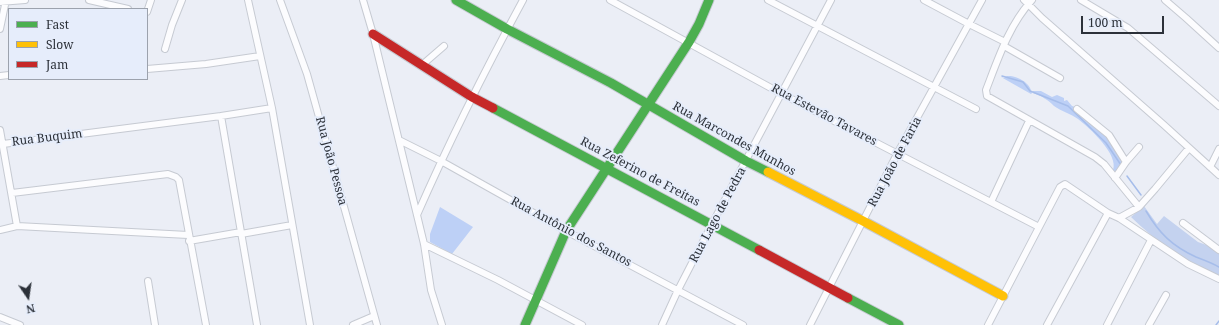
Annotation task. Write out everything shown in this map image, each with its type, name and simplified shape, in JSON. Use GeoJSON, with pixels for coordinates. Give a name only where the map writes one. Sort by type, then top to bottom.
{"type":"FeatureCollection","features":[{"type":"Feature","properties":{"kind":"street"},"geometry":{"type":"LineString","coordinates":[[0,29],[4,1],[25,0]]}},
{"type":"Feature","properties":{"kind":"street"},"geometry":{"type":"LineString","coordinates":[[89,0],[124,8]]}},
{"type":"Feature","properties":{"kind":"street"},"geometry":{"type":"LineString","coordinates":[[165,49],[172,25],[182,0]]}},
{"type":"Feature","properties":{"kind":"street"},"geometry":{"type":"LineString","coordinates":[[248,0],[272,108],[310,325]]}},
{"type":"Feature","properties":{"kind":"street","name":"Rua João Pessoa"},"geometry":{"type":"LineString","coordinates":[[280,0],[307,74],[377,325]]}},
{"type":"Feature","properties":{"kind":"street"},"geometry":{"type":"LineString","coordinates":[[363,0],[373,34],[424,244],[431,290],[442,325]]}},
{"type":"Feature","properties":{"kind":"street","name":"Rua Marcondes Munhos"},"geometry":{"type":"LineString","coordinates":[[456,0],[507,29],[611,83],[746,161],[1003,296]]}},
{"type":"Feature","properties":{"kind":"street"},"geometry":{"type":"LineString","coordinates":[[417,215],[472,97],[523,0]]}},
{"type":"Feature","properties":{"kind":"street","name":"Rua Estevão Tavares"},"geometry":{"type":"LineString","coordinates":[[610,0],[782,94],[1039,227]]}},
{"type":"Feature","properties":{"kind":"street"},"geometry":{"type":"LineString","coordinates":[[528,322],[535,300],[566,231],[689,42],[699,24],[709,0]]}},
{"type":"Feature","properties":{"kind":"street"},"geometry":{"type":"LineString","coordinates":[[768,0],[976,109]]}},
{"type":"Feature","properties":{"kind":"street","name":"Rua Lago de Pedra"},"geometry":{"type":"LineString","coordinates":[[662,325],[712,224],[832,0]]}},
{"type":"Feature","properties":{"kind":"street"},"geometry":{"type":"LineString","coordinates":[[924,0],[1004,44],[1060,78]]}},
{"type":"Feature","properties":{"kind":"street","name":"Rua João de Faria"},"geometry":{"type":"LineString","coordinates":[[810,325],[864,222],[897,154],[982,0]]}},
{"type":"Feature","properties":{"kind":"street"},"geometry":{"type":"LineString","coordinates":[[1081,0],[1128,28],[1219,106]]}},
{"type":"Feature","properties":{"kind":"street"},"geometry":{"type":"LineString","coordinates":[[1165,0],[1219,48]]}},
{"type":"Feature","properties":{"kind":"street"},"geometry":{"type":"LineString","coordinates":[[1139,207],[1104,164],[1095,157],[987,96],[986,90],[1004,44],[1028,2],[1164,124],[1219,176]]}},
{"type":"Feature","properties":{"kind":"street","name":"Rua Zeferino de Freitas"},"geometry":{"type":"LineString","coordinates":[[373,34],[472,97],[899,325]]}},
{"type":"Feature","properties":{"kind":"street"},"geometry":{"type":"LineString","coordinates":[[422,65],[444,46]]}},
{"type":"Feature","properties":{"kind":"street"},"geometry":{"type":"LineString","coordinates":[[148,69],[206,64],[260,56]]}},
{"type":"Feature","properties":{"kind":"street","name":"Rua Buquim"},"geometry":{"type":"LineString","coordinates":[[18,226],[3,144],[272,108]]}},
{"type":"Feature","properties":{"kind":"street"},"geometry":{"type":"LineString","coordinates":[[1078,109],[1109,135],[1126,162]]}},
{"type":"Feature","properties":{"kind":"street"},"geometry":{"type":"LineString","coordinates":[[220,116],[257,325]]}},
{"type":"Feature","properties":{"kind":"street"},"geometry":{"type":"LineString","coordinates":[[991,202],[1029,121]]}},
{"type":"Feature","properties":{"kind":"street"},"geometry":{"type":"LineString","coordinates":[[0,130],[3,144]]}},
{"type":"Feature","properties":{"kind":"street","name":"Rua Antônio dos Santos"},"geometry":{"type":"LineString","coordinates":[[398,140],[441,161],[566,231],[743,325]]}},
{"type":"Feature","properties":{"kind":"street"},"geometry":{"type":"LineString","coordinates":[[1115,178],[1139,147]]}},
{"type":"Feature","properties":{"kind":"street"},"geometry":{"type":"LineString","coordinates":[[1119,218],[1139,207],[1156,189],[1189,148]]}},
{"type":"Feature","properties":{"kind":"street"},"geometry":{"type":"LineString","coordinates":[[1210,167],[1219,149]]}},
{"type":"Feature","properties":{"kind":"street"},"geometry":{"type":"LineString","coordinates":[[12,193],[168,174],[172,175],[179,180],[206,325]]}},
{"type":"Feature","properties":{"kind":"street"},"geometry":{"type":"LineString","coordinates":[[988,325],[1060,187],[1065,184],[1188,264],[1219,279]]}},
{"type":"Feature","properties":{"kind":"street"},"geometry":{"type":"LineString","coordinates":[[1047,325],[1108,213]]}},
{"type":"Feature","properties":{"kind":"street"},"geometry":{"type":"LineString","coordinates":[[1183,223],[1219,250]]}},
{"type":"Feature","properties":{"kind":"street"},"geometry":{"type":"LineString","coordinates":[[0,230],[18,226],[189,238],[241,233],[292,225]]}},
{"type":"Feature","properties":{"kind":"street"},"geometry":{"type":"LineString","coordinates":[[1107,325],[1151,240]]}},
{"type":"Feature","properties":{"kind":"street"},"geometry":{"type":"LineString","coordinates":[[424,244],[582,325]]}},
{"type":"Feature","properties":{"kind":"street"},"geometry":{"type":"LineString","coordinates":[[148,281],[155,325]]}},
{"type":"Feature","properties":{"kind":"street"},"geometry":{"type":"LineString","coordinates":[[1149,325],[1166,295]]}},
{"type":"Feature","properties":{"kind":"street"},"geometry":{"type":"LineString","coordinates":[[353,325],[374,316]]}},
{"type":"Feature","properties":{"kind":"street"},"geometry":{"type":"LineString","coordinates":[[0,317],[20,325]]}},
{"type":"Feature","properties":{"kind":"shaded area"},"geometry":{"type":"Polygon","coordinates":[[[1007,76],[1022,80],[1029,86],[1032,93],[1031,94],[1001,77],[1004,78],[1007,76]]]}},
{"type":"Feature","properties":{"kind":"shaded area"},"geometry":{"type":"Polygon","coordinates":[[[1033,91],[1041,91],[1052,97],[1057,95],[1064,98],[1064,101],[1067,100],[1109,139],[1123,163],[1116,172],[1113,170],[1114,164],[1112,157],[1096,135],[1078,119],[1057,108],[1045,98],[1033,93],[1033,91]]]}},
{"type":"Feature","properties":{"kind":"shaded area"},"geometry":{"type":"Polygon","coordinates":[[[1144,206],[1157,224],[1164,216],[1198,242],[1212,247],[1219,253],[1219,275],[1195,265],[1172,251],[1131,217],[1144,206]]]}},
{"type":"Feature","properties":{"kind":"shaded area"},"geometry":{"type":"Polygon","coordinates":[[[440,207],[473,227],[452,254],[430,242],[430,234],[440,207]]]}},
{"type":"Feature","properties":{"kind":"waterway"},"geometry":{"type":"LineString","coordinates":[[1002,76],[1023,82],[1030,91],[1068,106],[1106,143],[1121,165]]}},
{"type":"Feature","properties":{"kind":"waterway"},"geometry":{"type":"LineString","coordinates":[[1127,176],[1141,195]]}},
{"type":"Feature","properties":{"kind":"waterway"},"geometry":{"type":"LineString","coordinates":[[1146,211],[1161,232],[1173,243],[1187,253],[1219,267]]}},
{"type":"Feature","properties":{"kind":"waterway"},"geometry":{"type":"LineString","coordinates":[[1216,325],[1219,321]]}},
{"type":"Feature","properties":{"kind":"traffic: fast"},"geometry":{"type":"LineString","coordinates":[[456,0],[507,29],[611,83],[746,161],[768,172]]}},
{"type":"Feature","properties":{"kind":"traffic: fast"},"geometry":{"type":"LineString","coordinates":[[525,325],[566,231],[689,42],[699,24],[709,0]]}},
{"type":"Feature","properties":{"kind":"traffic: fast"},"geometry":{"type":"LineString","coordinates":[[493,108],[759,250]]}},
{"type":"Feature","properties":{"kind":"traffic: fast"},"geometry":{"type":"LineString","coordinates":[[848,298],[899,325]]}},
{"type":"Feature","properties":{"kind":"traffic: slow"},"geometry":{"type":"LineString","coordinates":[[768,172],[1003,296]]}},
{"type":"Feature","properties":{"kind":"traffic: jam"},"geometry":{"type":"LineString","coordinates":[[373,34],[472,97],[493,108]]}},
{"type":"Feature","properties":{"kind":"traffic: jam"},"geometry":{"type":"LineString","coordinates":[[759,250],[848,298]]}}]}
